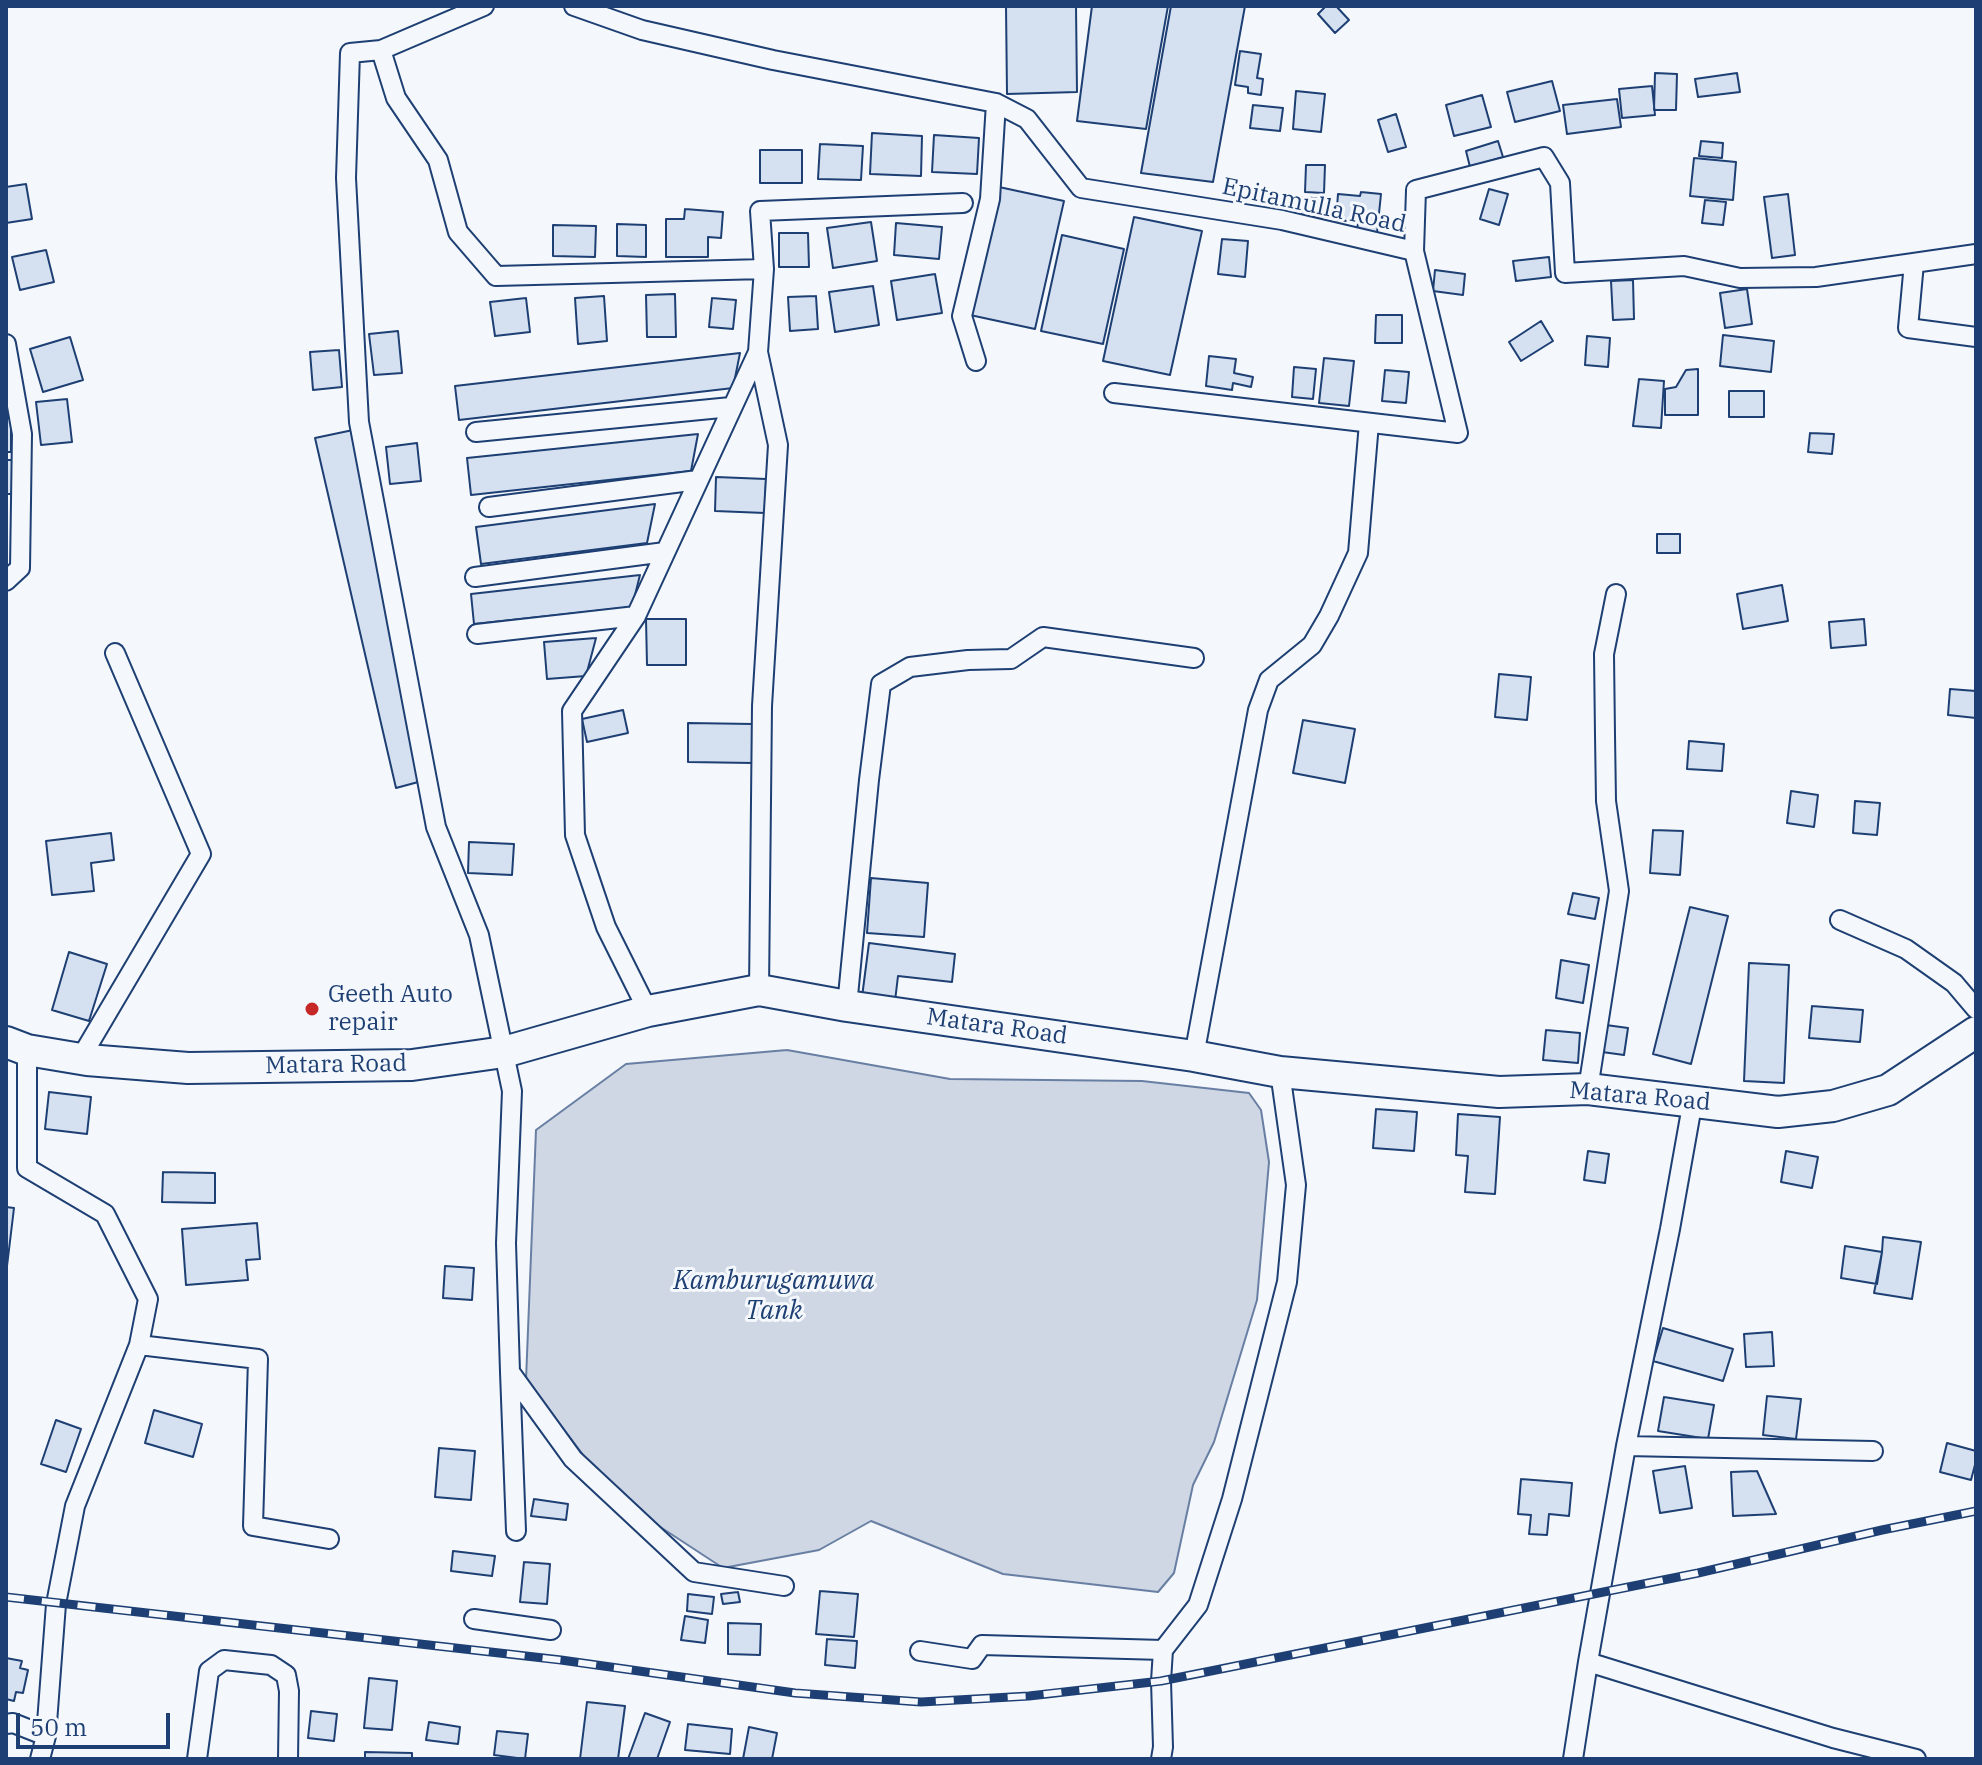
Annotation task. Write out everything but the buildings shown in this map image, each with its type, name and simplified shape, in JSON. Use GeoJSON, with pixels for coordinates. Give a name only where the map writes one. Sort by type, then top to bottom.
{"type":"FeatureCollection","features":[{"type":"Feature","properties":{"kind":"highway","name":"Matara Road"},"geometry":{"type":"LineString","coordinates":[[16,1046],[80,1059],[188,1068],[412,1065],[504,1052],[648,1011],[759,990],[847,1006],[1194,1056],[1280,1072],[1499,1092],[1588,1089],[1778,1112],[1833,1106],[1888,1090],[1976,1032]]}},
{"type":"Feature","properties":{"kind":"street"},"geometry":{"type":"LineString","coordinates":[[484,6],[381,50],[350,53],[346,178],[359,422],[436,827],[479,935],[512,1091],[506,1243],[516,1531]]}},
{"type":"Feature","properties":{"kind":"street","name":"Epitamulla Road"},"geometry":{"type":"LineString","coordinates":[[574,6],[642,30],[700,44],[996,103],[1027,119],[1081,188],[1282,220],[1414,251],[1416,190],[1544,157],[1560,183],[1565,273],[1684,266],[1740,278],[1816,277],[1976,254]]}},
{"type":"Feature","properties":{"kind":"street"},"geometry":{"type":"LineString","coordinates":[[381,50],[396,98],[438,160],[458,232],[496,276],[764,269]]}},
{"type":"Feature","properties":{"kind":"street"},"geometry":{"type":"LineString","coordinates":[[976,361],[962,316],[990,199],[996,103]]}},
{"type":"Feature","properties":{"kind":"street"},"geometry":{"type":"LineString","coordinates":[[759,990],[762,706],[778,445],[758,352],[764,269],[760,211],[963,203]]}},
{"type":"Feature","properties":{"kind":"street"},"geometry":{"type":"LineString","coordinates":[[1114,393],[1458,433],[1414,251]]}},
{"type":"Feature","properties":{"kind":"street"},"geometry":{"type":"LineString","coordinates":[[1914,263],[1908,328],[1976,337]]}},
{"type":"Feature","properties":{"kind":"street"},"geometry":{"type":"LineString","coordinates":[[6,344],[22,434],[20,568],[6,581]]}},
{"type":"Feature","properties":{"kind":"street"},"geometry":{"type":"LineString","coordinates":[[648,1011],[606,927],[575,835],[572,711],[636,616],[758,352]]}},
{"type":"Feature","properties":{"kind":"street"},"geometry":{"type":"LineString","coordinates":[[476,432],[731,407]]}},
{"type":"Feature","properties":{"kind":"street"},"geometry":{"type":"LineString","coordinates":[[1194,1056],[1258,710],[1269,680],[1312,645],[1358,553],[1369,423]]}},
{"type":"Feature","properties":{"kind":"street"},"geometry":{"type":"LineString","coordinates":[[489,507],[698,480]]}},
{"type":"Feature","properties":{"kind":"street"},"geometry":{"type":"LineString","coordinates":[[475,577],[665,552]]}},
{"type":"Feature","properties":{"kind":"street"},"geometry":{"type":"LineString","coordinates":[[1588,1089],[1619,891],[1606,801],[1604,654],[1616,594]]}},
{"type":"Feature","properties":{"kind":"street"},"geometry":{"type":"LineString","coordinates":[[477,634],[636,616]]}},
{"type":"Feature","properties":{"kind":"street"},"geometry":{"type":"LineString","coordinates":[[847,1006],[881,684],[910,667],[1011,659],[1043,637],[1194,658]]}},
{"type":"Feature","properties":{"kind":"street"},"geometry":{"type":"LineString","coordinates":[[80,1059],[201,854],[115,653]]}},
{"type":"Feature","properties":{"kind":"street"},"geometry":{"type":"LineString","coordinates":[[1840,920],[1906,949],[1954,983],[1976,1009]]}},
{"type":"Feature","properties":{"kind":"street"},"geometry":{"type":"LineString","coordinates":[[16,1046],[27,1168],[105,1214],[148,1299],[139,1345],[75,1506],[56,1604],[46,1736],[40,1759]]}},
{"type":"Feature","properties":{"kind":"street"},"geometry":{"type":"LineString","coordinates":[[1161,1759],[1163,1650],[1198,1605],[1232,1499],[1287,1282],[1296,1185],[1280,1072]]}},
{"type":"Feature","properties":{"kind":"street"},"geometry":{"type":"LineString","coordinates":[[1573,1759],[1626,1446],[1693,1100]]}},
{"type":"Feature","properties":{"kind":"street"},"geometry":{"type":"LineString","coordinates":[[139,1345],[258,1359],[253,1526],[329,1539]]}},
{"type":"Feature","properties":{"kind":"street"},"geometry":{"type":"LineString","coordinates":[[510,1372],[573,1459],[694,1572],[784,1586]]}},
{"type":"Feature","properties":{"kind":"street"},"geometry":{"type":"LineString","coordinates":[[1626,1446],[1873,1451]]}},
{"type":"Feature","properties":{"kind":"street"},"geometry":{"type":"LineString","coordinates":[[474,1619],[551,1630]]}},
{"type":"Feature","properties":{"kind":"street"},"geometry":{"type":"LineString","coordinates":[[920,1651],[972,1659],[982,1645],[1163,1650]]}},
{"type":"Feature","properties":{"kind":"street"},"geometry":{"type":"LineString","coordinates":[[197,1759],[209,1671],[224,1660],[271,1665],[286,1675],[289,1691],[288,1759]]}},
{"type":"Feature","properties":{"kind":"street"},"geometry":{"type":"LineString","coordinates":[[1588,1662],[1833,1738],[1916,1759]]}},
{"type":"Feature","properties":{"kind":"street"},"geometry":{"type":"LineString","coordinates":[[6,1724],[13,1723],[46,1736]]}},
{"type":"Feature","properties":{"kind":"water","name":"Kamburugamuwa Tank"},"geometry":{"type":"Polygon","coordinates":[[[787,1050],[950,1079],[1142,1081],[1249,1093],[1261,1110],[1269,1162],[1257,1300],[1214,1442],[1193,1485],[1174,1573],[1158,1592],[1003,1574],[871,1521],[819,1550],[723,1568],[616,1498],[526,1380],[536,1130],[626,1064],[787,1050]]]}},
{"type":"Feature","properties":{"kind":"railway"},"geometry":{"type":"LineString","coordinates":[[6,1597],[561,1660],[795,1693],[921,1702],[1029,1696],[1161,1681],[1698,1573],[1976,1511]]}},
{"type":"Feature","properties":{"kind":"place","name":"Geeth Auto repair"},"geometry":{"type":"Point","coordinates":[312,1009]}}]}
